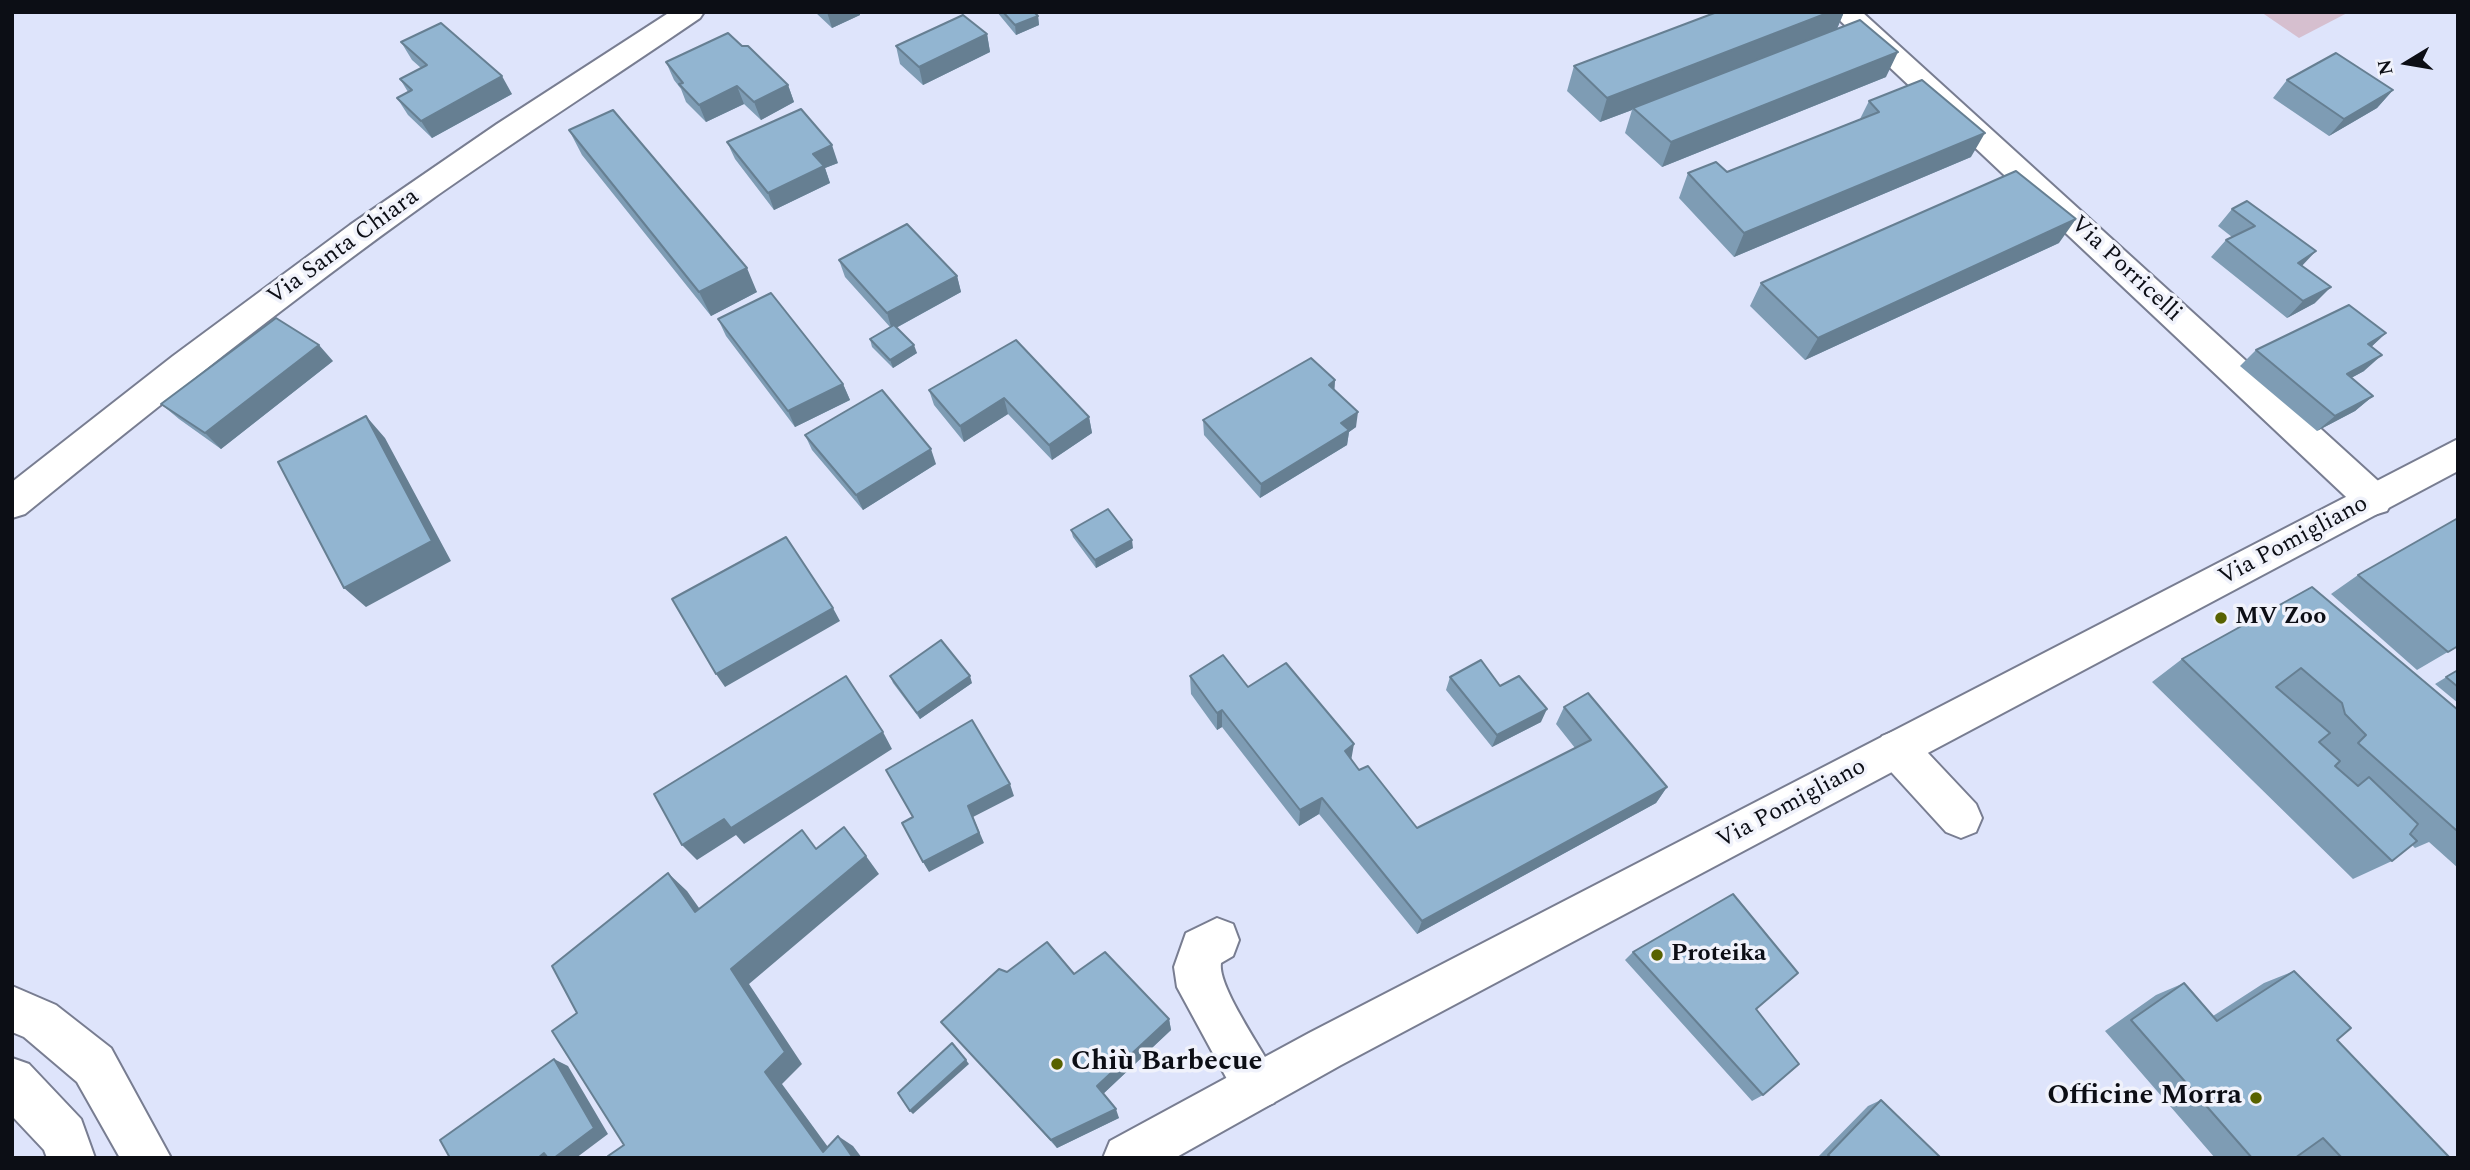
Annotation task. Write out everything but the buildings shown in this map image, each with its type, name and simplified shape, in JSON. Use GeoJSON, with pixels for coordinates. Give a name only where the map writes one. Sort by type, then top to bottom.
{"type":"FeatureCollection","features":[{"type":"Feature","properties":{"kind":"main road","name":"Via Santa Chiara"},"geometry":{"type":"LineString","coordinates":[[12,503],[184,365],[343,247],[483,148],[690,12]]}},
{"type":"Feature","properties":{"kind":"main road","name":"Via Porricelli"},"geometry":{"type":"LineString","coordinates":[[1845,12],[2374,500]]}},
{"type":"Feature","properties":{"kind":"main road","name":"Via Pomigliano"},"geometry":{"type":"LineString","coordinates":[[1128,1158],[1257,1086],[2458,454]]}},
{"type":"Feature","properties":{"kind":"main road"},"geometry":{"type":"LineString","coordinates":[[1897,749],[1961,818]]}},
{"type":"Feature","properties":{"kind":"main road"},"geometry":{"type":"LineString","coordinates":[[1217,940],[1202,949],[1197,967],[1200,987],[1257,1086]]}},
{"type":"Feature","properties":{"kind":"main road"},"geometry":{"type":"LineString","coordinates":[[12,1009],[40,1021],[94,1065],[147,1158]]}},
{"type":"Feature","properties":{"kind":"main road"},"geometry":{"type":"LineString","coordinates":[[12,1081],[64,1136],[71,1158]]}},
{"type":"Feature","properties":{"kind":"shaded area"},"geometry":{"type":"Polygon","coordinates":[[[2261,12],[2349,12],[2299,38],[2261,12]]]}},
{"type":"Feature","properties":{"kind":"place","name":"MV Zoo"},"geometry":{"type":"Point","coordinates":[2221,618]}},
{"type":"Feature","properties":{"kind":"place","name":"Proteika"},"geometry":{"type":"Point","coordinates":[1657,955]}},
{"type":"Feature","properties":{"kind":"place","name":"Chiù Barbecue"},"geometry":{"type":"Point","coordinates":[1057,1064]}},
{"type":"Feature","properties":{"kind":"place","name":"Officine Morra"},"geometry":{"type":"Point","coordinates":[2256,1098]}}]}
